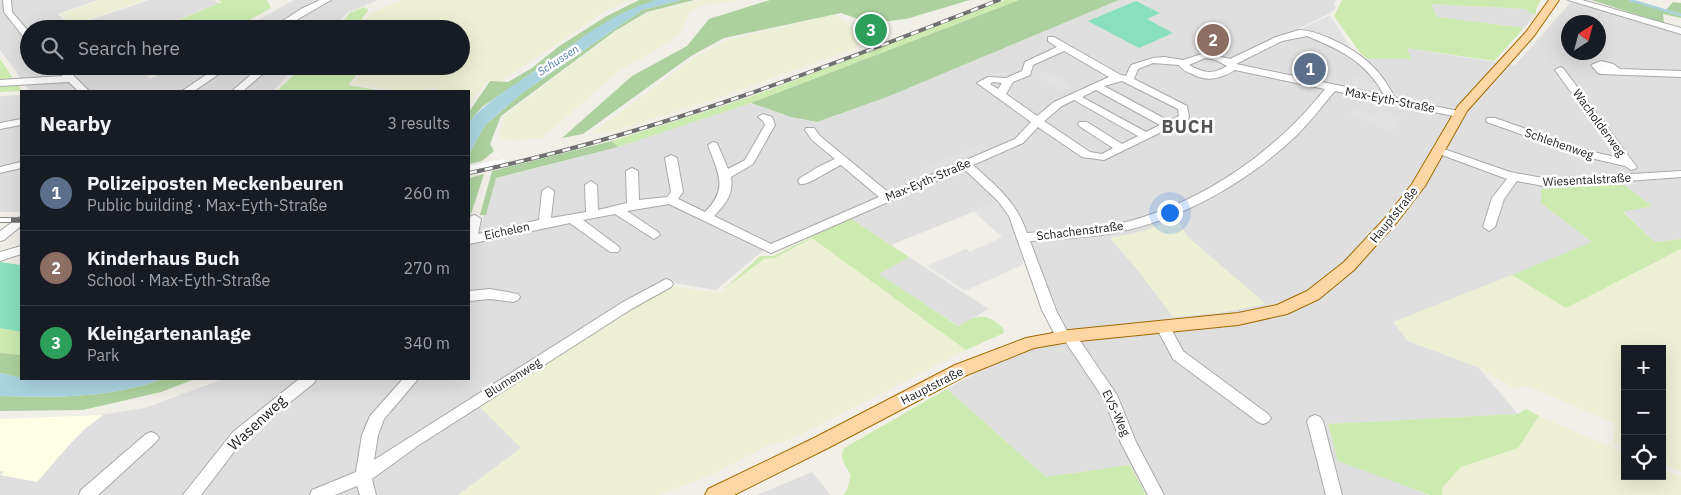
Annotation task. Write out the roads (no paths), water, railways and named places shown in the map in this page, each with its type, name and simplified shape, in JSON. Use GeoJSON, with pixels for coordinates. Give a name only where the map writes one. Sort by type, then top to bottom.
{"type":"FeatureCollection","features":[{"type":"Feature","properties":{"kind":"main road","name":"Hauptstraße"},"geometry":{"type":"LineString","coordinates":[[716,495],[961,370],[1032,342],[1066,336],[1258,316],[1293,305],[1319,291],[1363,253],[1392,219],[1418,186],[1458,114],[1530,34],[1554,0]]}},
{"type":"Feature","properties":{"kind":"street"},"geometry":{"type":"LineString","coordinates":[[7,0],[8,12],[20,27]]}},
{"type":"Feature","properties":{"kind":"street"},"geometry":{"type":"LineString","coordinates":[[289,20],[327,0]]}},
{"type":"Feature","properties":{"kind":"street"},"geometry":{"type":"LineString","coordinates":[[1572,0],[1681,32]]}},
{"type":"Feature","properties":{"kind":"street"},"geometry":{"type":"LineString","coordinates":[[1232,65],[1291,35],[1299,32],[1308,33],[1366,60],[1383,81],[1391,100]]}},
{"type":"Feature","properties":{"kind":"street"},"geometry":{"type":"LineString","coordinates":[[1050,39],[1183,108],[1184,117],[1104,157],[1086,155],[982,83],[992,79],[1008,81],[1026,72],[1028,64],[1064,47]]}},
{"type":"Feature","properties":{"kind":"street","name":"Max-Eyth-Straße"},"geometry":{"type":"LineString","coordinates":[[707,217],[772,249],[1020,141],[1038,121],[1058,104],[1108,80],[1124,79],[1134,67],[1149,60],[1163,59],[1184,63],[1197,56],[1206,54],[1232,65],[1331,89],[1458,114]]}},
{"type":"Feature","properties":{"kind":"street","name":"Max-Eyth-Straße"},"geometry":{"type":"LineString","coordinates":[[1184,63],[1184,66],[1210,78],[1219,76],[1232,65]]}},
{"type":"Feature","properties":{"kind":"street","name":"Wacholderweg"},"geometry":{"type":"LineString","coordinates":[[1560,70],[1638,177]]}},
{"type":"Feature","properties":{"kind":"street"},"geometry":{"type":"LineString","coordinates":[[1616,71],[1681,74]]}},
{"type":"Feature","properties":{"kind":"street"},"geometry":{"type":"LineString","coordinates":[[67,75],[83,90]]}},
{"type":"Feature","properties":{"kind":"street"},"geometry":{"type":"LineString","coordinates":[[190,90],[212,75]]}},
{"type":"Feature","properties":{"kind":"street"},"geometry":{"type":"LineString","coordinates":[[238,90],[256,75]]}},
{"type":"Feature","properties":{"kind":"street"},"geometry":{"type":"LineString","coordinates":[[0,83],[71,79]]}},
{"type":"Feature","properties":{"kind":"street"},"geometry":{"type":"LineString","coordinates":[[1000,95],[1008,81]]}},
{"type":"Feature","properties":{"kind":"street"},"geometry":{"type":"LineString","coordinates":[[1098,86],[1169,125]]}},
{"type":"Feature","properties":{"kind":"street","name":"Schachenstraße"},"geometry":{"type":"LineString","coordinates":[[1022,238],[1110,229],[1155,218],[1171,211],[1234,177],[1271,151],[1311,114],[1331,89]]}},
{"type":"Feature","properties":{"kind":"street"},"geometry":{"type":"LineString","coordinates":[[1075,97],[1146,136]]}},
{"type":"Feature","properties":{"kind":"street"},"geometry":{"type":"LineString","coordinates":[[725,176],[749,162],[770,125],[768,119],[763,117]]}},
{"type":"Feature","properties":{"kind":"street","name":"Schlehenweg"},"geometry":{"type":"LineString","coordinates":[[1491,120],[1586,154],[1629,164]]}},
{"type":"Feature","properties":{"kind":"street"},"geometry":{"type":"LineString","coordinates":[[1,126],[20,122]]}},
{"type":"Feature","properties":{"kind":"street"},"geometry":{"type":"LineString","coordinates":[[1083,124],[1121,148]]}},
{"type":"Feature","properties":{"kind":"street"},"geometry":{"type":"LineString","coordinates":[[810,130],[816,138],[887,198]]}},
{"type":"Feature","properties":{"kind":"street"},"geometry":{"type":"LineString","coordinates":[[672,158],[677,192],[671,200],[707,217],[720,205],[727,193],[725,176],[713,145]]}},
{"type":"Feature","properties":{"kind":"street","name":"Wiesentalstraße"},"geometry":{"type":"LineString","coordinates":[[1438,150],[1513,178],[1548,183],[1681,174]]}},
{"type":"Feature","properties":{"kind":"street"},"geometry":{"type":"LineString","coordinates":[[804,181],[822,169],[842,160]]}},
{"type":"Feature","properties":{"kind":"street"},"geometry":{"type":"LineString","coordinates":[[0,170],[20,165]]}},
{"type":"Feature","properties":{"kind":"street","name":"EVS-Weg"},"geometry":{"type":"LineString","coordinates":[[966,165],[1002,198],[1015,216],[1049,310],[1112,399],[1130,443],[1156,495]]}},
{"type":"Feature","properties":{"kind":"street"},"geometry":{"type":"LineString","coordinates":[[632,172],[633,205]]}},
{"type":"Feature","properties":{"kind":"street"},"geometry":{"type":"LineString","coordinates":[[1489,227],[1498,198],[1513,178]]}},
{"type":"Feature","properties":{"kind":"street"},"geometry":{"type":"LineString","coordinates":[[591,185],[592,215]]}},
{"type":"Feature","properties":{"kind":"street","name":"Eichelen"},"geometry":{"type":"LineString","coordinates":[[546,223],[548,192]]}},
{"type":"Feature","properties":{"kind":"street","name":"Eichelen"},"geometry":{"type":"LineString","coordinates":[[470,239],[574,219],[633,205],[671,200]]}},
{"type":"Feature","properties":{"kind":"street"},"geometry":{"type":"LineString","coordinates":[[617,210],[654,235]]}},
{"type":"Feature","properties":{"kind":"street"},"geometry":{"type":"LineString","coordinates":[[470,239],[475,219]]}},
{"type":"Feature","properties":{"kind":"street"},"geometry":{"type":"LineString","coordinates":[[574,219],[614,249]]}},
{"type":"Feature","properties":{"kind":"street"},"geometry":{"type":"LineString","coordinates":[[0,237],[20,221]]}},
{"type":"Feature","properties":{"kind":"street"},"geometry":{"type":"LineString","coordinates":[[0,257],[20,250]]}},
{"type":"Feature","properties":{"kind":"street","name":"Blumenweg"},"geometry":{"type":"LineString","coordinates":[[318,495],[363,476],[414,440],[603,320],[666,284]]}},
{"type":"Feature","properties":{"kind":"street"},"geometry":{"type":"LineString","coordinates":[[470,296],[490,294],[513,297]]}},
{"type":"Feature","properties":{"kind":"street"},"geometry":{"type":"LineString","coordinates":[[1164,327],[1178,355],[1263,418]]}},
{"type":"Feature","properties":{"kind":"street","name":"Wasenweg"},"geometry":{"type":"LineString","coordinates":[[191,495],[238,436],[308,380]]}},
{"type":"Feature","properties":{"kind":"street"},"geometry":{"type":"LineString","coordinates":[[368,495],[363,476],[370,435],[378,416],[410,380]]}},
{"type":"Feature","properties":{"kind":"street"},"geometry":{"type":"LineString","coordinates":[[1315,421],[1334,495]]}},
{"type":"Feature","properties":{"kind":"street"},"geometry":{"type":"LineString","coordinates":[[87,495],[152,438]]}},
{"type":"Feature","properties":{"kind":"water","name":"Schussen"},"geometry":{"type":"Polygon","coordinates":[[[657,0],[681,0],[642,10],[522,93],[485,125],[470,152],[470,121],[485,106],[594,29],[640,5],[657,0]]]}},
{"type":"Feature","properties":{"kind":"water"},"geometry":{"type":"Polygon","coordinates":[[[0,373],[20,377],[20,380],[159,380],[123,390],[103,393],[62,397],[0,396],[0,373]]]}},
{"type":"Feature","properties":{"kind":"waterway"},"geometry":{"type":"LineString","coordinates":[[1630,0],[1681,15]]}},
{"type":"Feature","properties":{"kind":"railway"},"geometry":{"type":"LineString","coordinates":[[470,173],[605,139],[737,98],[868,51],[999,0]]}},
{"type":"Feature","properties":{"kind":"railway"},"geometry":{"type":"LineString","coordinates":[[0,220],[20,220]]}},
{"type":"Feature","properties":{"kind":"place","name":"Kleingartenanlage"},"geometry":{"type":"Point","coordinates":[871,30]}},
{"type":"Feature","properties":{"kind":"place","name":"Kinderhaus Buch"},"geometry":{"type":"Point","coordinates":[1213,40]}},
{"type":"Feature","properties":{"kind":"place","name":"Polizeiposten Meckenbeuren"},"geometry":{"type":"Point","coordinates":[1310,69]}},
{"type":"Feature","properties":{"kind":"district","name":"BUCH"},"geometry":{"type":"Point","coordinates":[1188,127]}}]}
